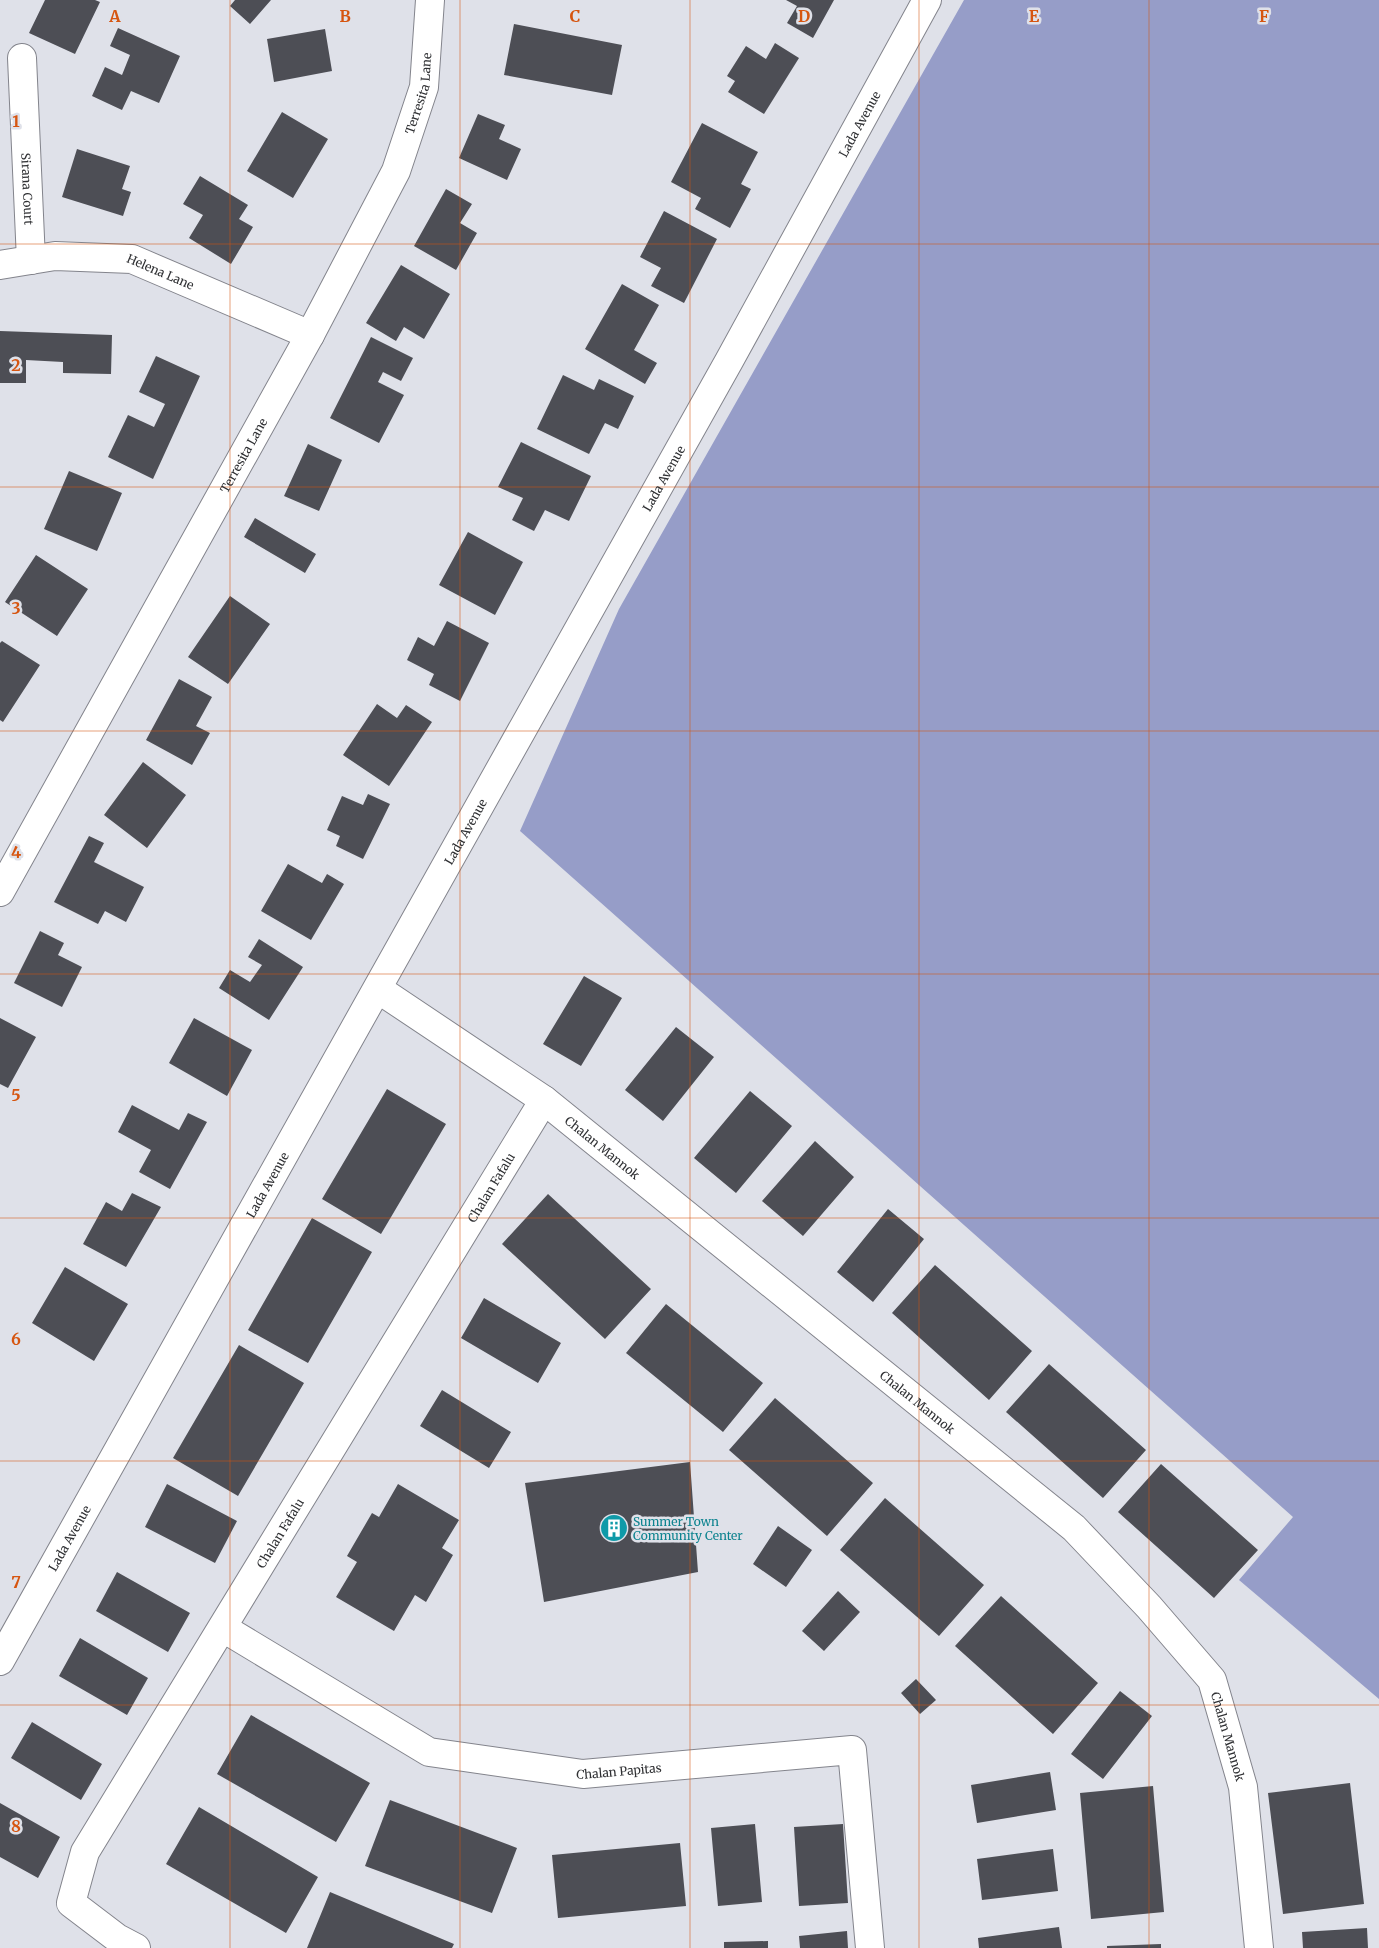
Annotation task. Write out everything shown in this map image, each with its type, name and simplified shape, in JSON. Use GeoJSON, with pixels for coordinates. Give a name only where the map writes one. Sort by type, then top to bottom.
{"type":"FeatureCollection","features":[{"type":"Feature","properties":{"kind":"street","name":"Terresita Lane"},"geometry":{"type":"LineString","coordinates":[[0,892],[310,335],[396,171],[424,88],[430,0]]}},
{"type":"Feature","properties":{"kind":"street","name":"Lada Avenue"},"geometry":{"type":"LineString","coordinates":[[0,1662],[9,1622],[378,989],[729,361],[927,0]]}},
{"type":"Feature","properties":{"kind":"street","name":"Sirana Court"},"geometry":{"type":"LineString","coordinates":[[22,58],[31,260]]}},
{"type":"Feature","properties":{"kind":"street","name":"Helena Lane"},"geometry":{"type":"LineString","coordinates":[[0,265],[55,256],[132,259],[310,335]]}},
{"type":"Feature","properties":{"kind":"street","name":"Chalan Mannok"},"geometry":{"type":"LineString","coordinates":[[378,989],[544,1100],[1074,1528],[1149,1607],[1212,1680],[1243,1787],[1259,1948]]}},
{"type":"Feature","properties":{"kind":"street","name":"Chalan Fafalu"},"geometry":{"type":"LineString","coordinates":[[136,1948],[117,1938],[70,1903],[85,1852],[544,1100]]}},
{"type":"Feature","properties":{"kind":"street","name":"Chalan Papitas"},"geometry":{"type":"LineString","coordinates":[[223,1628],[429,1752],[583,1774],[852,1750],[870,1948]]}},
{"type":"Feature","properties":{"kind":"shaded area"},"geometry":{"type":"Polygon","coordinates":[[[964,0],[1379,0],[1379,1699],[1239,1580],[1293,1517],[520,831],[619,609],[964,0]]]}},
{"type":"Feature","properties":{"kind":"building"},"geometry":{"type":"Polygon","coordinates":[[[45,0],[95,0],[100,2],[75,54],[29,33],[45,0]]]}},
{"type":"Feature","properties":{"kind":"building"},"geometry":{"type":"Polygon","coordinates":[[[235,0],[271,0],[250,24],[230,6],[235,0]]]}},
{"type":"Feature","properties":{"kind":"building"},"geometry":{"type":"Polygon","coordinates":[[[786,0],[834,0],[813,38],[787,23],[797,6],[786,0]]]}},
{"type":"Feature","properties":{"kind":"building"},"geometry":{"type":"Polygon","coordinates":[[[514,24],[622,45],[612,95],[504,75],[514,24]]]}},
{"type":"Feature","properties":{"kind":"building"},"geometry":{"type":"Polygon","coordinates":[[[118,28],[180,56],[159,103],[131,91],[122,110],[92,96],[105,67],[122,75],[130,55],[110,46],[118,28]]]}},
{"type":"Feature","properties":{"kind":"building"},"geometry":{"type":"Polygon","coordinates":[[[325,29],[332,71],[274,82],[267,39],[325,29]]]}},
{"type":"Feature","properties":{"kind":"building"},"geometry":{"type":"Polygon","coordinates":[[[775,43],[799,58],[764,114],[728,92],[735,81],[727,76],[746,46],[766,59],[775,43]]]}},
{"type":"Feature","properties":{"kind":"building"},"geometry":{"type":"Polygon","coordinates":[[[282,112],[328,139],[293,198],[247,171],[282,112]]]}},
{"type":"Feature","properties":{"kind":"building"},"geometry":{"type":"Polygon","coordinates":[[[478,114],[505,125],[499,139],[521,149],[507,180],[459,158],[478,114]]]}},
{"type":"Feature","properties":{"kind":"building"},"geometry":{"type":"Polygon","coordinates":[[[702,123],[758,152],[741,184],[751,189],[730,228],[695,209],[701,198],[671,182],[702,123]]]}},
{"type":"Feature","properties":{"kind":"building"},"geometry":{"type":"Polygon","coordinates":[[[77,149],[130,166],[122,189],[131,192],[123,216],[62,197],[77,149]]]}},
{"type":"Feature","properties":{"kind":"building"},"geometry":{"type":"Polygon","coordinates":[[[200,176],[248,205],[239,219],[253,227],[231,264],[189,238],[203,215],[183,204],[200,176]]]}},
{"type":"Feature","properties":{"kind":"building"},"geometry":{"type":"Polygon","coordinates":[[[446,189],[472,204],[460,223],[477,233],[456,270],[414,246],[446,189]]]}},
{"type":"Feature","properties":{"kind":"building"},"geometry":{"type":"Polygon","coordinates":[[[664,211],[717,239],[684,303],[651,286],[661,268],[640,257],[664,211]]]}},
{"type":"Feature","properties":{"kind":"building"},"geometry":{"type":"Polygon","coordinates":[[[401,265],[450,294],[424,339],[404,327],[396,341],[366,323],[401,265]]]}},
{"type":"Feature","properties":{"kind":"building"},"geometry":{"type":"Polygon","coordinates":[[[622,284],[659,305],[634,350],[657,363],[645,384],[585,349],[622,284]]]}},
{"type":"Feature","properties":{"kind":"building"},"geometry":{"type":"Polygon","coordinates":[[[0,331],[112,335],[111,374],[63,373],[63,362],[26,360],[26,383],[0,383],[0,331]]]}},
{"type":"Feature","properties":{"kind":"building"},"geometry":{"type":"Polygon","coordinates":[[[371,337],[413,358],[401,381],[383,372],[378,382],[404,395],[379,443],[330,418],[371,337]]]}},
{"type":"Feature","properties":{"kind":"building"},"geometry":{"type":"Polygon","coordinates":[[[156,356],[200,376],[153,479],[108,457],[128,415],[154,427],[165,404],[139,392],[156,356]]]}},
{"type":"Feature","properties":{"kind":"building"},"geometry":{"type":"Polygon","coordinates":[[[563,375],[594,390],[599,379],[634,396],[618,429],[605,423],[589,454],[537,429],[563,375]]]}},
{"type":"Feature","properties":{"kind":"building"},"geometry":{"type":"Polygon","coordinates":[[[521,442],[591,476],[569,521],[545,510],[534,531],[512,520],[523,498],[498,487],[521,442]]]}},
{"type":"Feature","properties":{"kind":"building"},"geometry":{"type":"Polygon","coordinates":[[[308,444],[342,460],[319,511],[284,496],[308,444]]]}},
{"type":"Feature","properties":{"kind":"building"},"geometry":{"type":"Polygon","coordinates":[[[69,471],[122,493],[97,551],[44,529],[69,471]]]}},
{"type":"Feature","properties":{"kind":"building"},"geometry":{"type":"Polygon","coordinates":[[[255,518],[316,554],[305,573],[244,537],[255,518]]]}},
{"type":"Feature","properties":{"kind":"building"},"geometry":{"type":"Polygon","coordinates":[[[468,532],[523,562],[495,615],[439,585],[468,532]]]}},
{"type":"Feature","properties":{"kind":"building"},"geometry":{"type":"Polygon","coordinates":[[[36,555],[88,589],[57,636],[5,602],[36,555]]]}},
{"type":"Feature","properties":{"kind":"building"},"geometry":{"type":"Polygon","coordinates":[[[230,596],[270,624],[228,684],[188,657],[230,596]]]}},
{"type":"Feature","properties":{"kind":"building"},"geometry":{"type":"Polygon","coordinates":[[[447,621],[489,643],[460,701],[429,685],[434,674],[407,660],[418,637],[434,646],[447,621]]]}},
{"type":"Feature","properties":{"kind":"building"},"geometry":{"type":"Polygon","coordinates":[[[2,641],[40,665],[3,722],[0,720],[0,643],[2,641]]]}},
{"type":"Feature","properties":{"kind":"building"},"geometry":{"type":"Polygon","coordinates":[[[179,679],[212,697],[196,726],[210,733],[192,765],[146,740],[179,679]]]}},
{"type":"Feature","properties":{"kind":"building"},"geometry":{"type":"Polygon","coordinates":[[[377,704],[397,718],[406,705],[432,722],[389,786],[343,755],[377,704]]]}},
{"type":"Feature","properties":{"kind":"building"},"geometry":{"type":"Polygon","coordinates":[[[143,762],[186,795],[147,848],[104,815],[143,762]]]}},
{"type":"Feature","properties":{"kind":"building"},"geometry":{"type":"Polygon","coordinates":[[[368,794],[390,804],[363,859],[336,846],[340,836],[327,830],[342,796],[363,805],[368,794]]]}},
{"type":"Feature","properties":{"kind":"building"},"geometry":{"type":"Polygon","coordinates":[[[89,836],[104,843],[94,862],[144,887],[126,922],[105,911],[98,924],[54,902],[89,836]]]}},
{"type":"Feature","properties":{"kind":"building"},"geometry":{"type":"Polygon","coordinates":[[[288,864],[322,883],[327,874],[344,884],[311,940],[261,911],[288,864]]]}},
{"type":"Feature","properties":{"kind":"building"},"geometry":{"type":"Polygon","coordinates":[[[40,931],[64,943],[58,955],[82,967],[62,1007],[14,983],[40,931]]]}},
{"type":"Feature","properties":{"kind":"building"},"geometry":{"type":"Polygon","coordinates":[[[259,939],[303,967],[269,1020],[219,988],[230,970],[250,982],[262,965],[248,957],[259,939]]]}},
{"type":"Feature","properties":{"kind":"building"},"geometry":{"type":"Polygon","coordinates":[[[584,976],[622,998],[581,1066],[543,1044],[584,976]]]}},
{"type":"Feature","properties":{"kind":"building"},"geometry":{"type":"Polygon","coordinates":[[[0,1018],[36,1037],[8,1088],[0,1084],[0,1018]]]}},
{"type":"Feature","properties":{"kind":"building"},"geometry":{"type":"Polygon","coordinates":[[[194,1018],[252,1050],[227,1096],[169,1063],[194,1018]]]}},
{"type":"Feature","properties":{"kind":"building"},"geometry":{"type":"Polygon","coordinates":[[[676,1027],[714,1057],[663,1121],[625,1090],[676,1027]]]}},
{"type":"Feature","properties":{"kind":"building"},"geometry":{"type":"Polygon","coordinates":[[[387,1089],[446,1124],[381,1234],[322,1199],[387,1089]]]}},
{"type":"Feature","properties":{"kind":"building"},"geometry":{"type":"Polygon","coordinates":[[[750,1091],[792,1126],[736,1193],[694,1158],[750,1091]]]}},
{"type":"Feature","properties":{"kind":"building"},"geometry":{"type":"Polygon","coordinates":[[[132,1105],[179,1130],[188,1113],[207,1122],[170,1189],[139,1172],[151,1150],[118,1132],[132,1105]]]}},
{"type":"Feature","properties":{"kind":"building"},"geometry":{"type":"Polygon","coordinates":[[[815,1141],[854,1177],[803,1236],[762,1201],[815,1141]]]}},
{"type":"Feature","properties":{"kind":"building"},"geometry":{"type":"Polygon","coordinates":[[[132,1193],[161,1207],[126,1267],[83,1244],[106,1202],[122,1211],[132,1193]]]}},
{"type":"Feature","properties":{"kind":"building"},"geometry":{"type":"Polygon","coordinates":[[[548,1194],[651,1289],[605,1339],[502,1244],[548,1194]]]}},
{"type":"Feature","properties":{"kind":"building"},"geometry":{"type":"Polygon","coordinates":[[[888,1209],[924,1239],[873,1302],[837,1272],[888,1209]]]}},
{"type":"Feature","properties":{"kind":"building"},"geometry":{"type":"Polygon","coordinates":[[[312,1218],[372,1252],[308,1363],[248,1330],[312,1218]]]}},
{"type":"Feature","properties":{"kind":"building"},"geometry":{"type":"Polygon","coordinates":[[[935,1265],[1032,1351],[989,1400],[892,1313],[935,1265]]]}},
{"type":"Feature","properties":{"kind":"building"},"geometry":{"type":"Polygon","coordinates":[[[65,1267],[128,1304],[94,1361],[32,1323],[65,1267]]]}},
{"type":"Feature","properties":{"kind":"building"},"geometry":{"type":"Polygon","coordinates":[[[484,1298],[561,1343],[538,1383],[461,1338],[484,1298]]]}},
{"type":"Feature","properties":{"kind":"building"},"geometry":{"type":"Polygon","coordinates":[[[666,1304],[763,1383],[723,1432],[626,1353],[666,1304]]]}},
{"type":"Feature","properties":{"kind":"building"},"geometry":{"type":"Polygon","coordinates":[[[239,1345],[304,1383],[238,1496],[173,1458],[239,1345]]]}},
{"type":"Feature","properties":{"kind":"building"},"geometry":{"type":"Polygon","coordinates":[[[1049,1364],[1146,1450],[1103,1498],[1006,1412],[1049,1364]]]}},
{"type":"Feature","properties":{"kind":"building"},"geometry":{"type":"Polygon","coordinates":[[[442,1390],[511,1432],[489,1468],[420,1426],[442,1390]]]}},
{"type":"Feature","properties":{"kind":"building"},"geometry":{"type":"Polygon","coordinates":[[[775,1398],[873,1483],[827,1536],[729,1450],[775,1398]]]}},
{"type":"Feature","properties":{"kind":"building","name":"Summer Town Community Center"},"geometry":{"type":"Polygon","coordinates":[[[690,1462],[698,1572],[544,1602],[525,1483],[690,1462]]]}},
{"type":"Feature","properties":{"kind":"building"},"geometry":{"type":"Polygon","coordinates":[[[1161,1464],[1258,1550],[1214,1598],[1118,1512],[1161,1464]]]}},
{"type":"Feature","properties":{"kind":"building"},"geometry":{"type":"Polygon","coordinates":[[[167,1484],[237,1521],[215,1563],[145,1527],[167,1484]]]}},
{"type":"Feature","properties":{"kind":"building"},"geometry":{"type":"Polygon","coordinates":[[[398,1484],[459,1520],[442,1548],[453,1555],[426,1602],[415,1595],[394,1631],[336,1597],[357,1562],[347,1556],[372,1513],[379,1517],[398,1484]]]}},
{"type":"Feature","properties":{"kind":"building"},"geometry":{"type":"Polygon","coordinates":[[[885,1498],[984,1585],[939,1636],[840,1550],[885,1498]]]}},
{"type":"Feature","properties":{"kind":"building"},"geometry":{"type":"Polygon","coordinates":[[[778,1526],[812,1550],[786,1587],[753,1564],[778,1526]]]}},
{"type":"Feature","properties":{"kind":"building"},"geometry":{"type":"Polygon","coordinates":[[[117,1572],[190,1613],[168,1652],[96,1611],[117,1572]]]}},
{"type":"Feature","properties":{"kind":"building"},"geometry":{"type":"Polygon","coordinates":[[[838,1591],[860,1612],[824,1651],[802,1631],[838,1591]]]}},
{"type":"Feature","properties":{"kind":"building"},"geometry":{"type":"Polygon","coordinates":[[[1001,1596],[1098,1683],[1053,1734],[955,1646],[1001,1596]]]}},
{"type":"Feature","properties":{"kind":"building"},"geometry":{"type":"Polygon","coordinates":[[[80,1638],[148,1678],[127,1715],[59,1676],[80,1638]]]}},
{"type":"Feature","properties":{"kind":"building"},"geometry":{"type":"Polygon","coordinates":[[[916,1679],[936,1700],[920,1714],[901,1693],[916,1679]]]}},
{"type":"Feature","properties":{"kind":"building"},"geometry":{"type":"Polygon","coordinates":[[[1120,1691],[1152,1716],[1103,1779],[1071,1754],[1120,1691]]]}},
{"type":"Feature","properties":{"kind":"building"},"geometry":{"type":"Polygon","coordinates":[[[251,1715],[370,1783],[336,1842],[217,1774],[251,1715]]]}},
{"type":"Feature","properties":{"kind":"building"},"geometry":{"type":"Polygon","coordinates":[[[32,1722],[102,1764],[81,1800],[11,1758],[32,1722]]]}},
{"type":"Feature","properties":{"kind":"building"},"geometry":{"type":"Polygon","coordinates":[[[1050,1772],[1056,1810],[977,1823],[971,1785],[1050,1772]]]}},
{"type":"Feature","properties":{"kind":"building"},"geometry":{"type":"Polygon","coordinates":[[[1350,1783],[1364,1904],[1283,1914],[1268,1793],[1350,1783]]]}},
{"type":"Feature","properties":{"kind":"building"},"geometry":{"type":"Polygon","coordinates":[[[1153,1786],[1164,1912],[1091,1919],[1080,1793],[1153,1786]]]}},
{"type":"Feature","properties":{"kind":"building"},"geometry":{"type":"Polygon","coordinates":[[[390,1800],[517,1848],[492,1913],[365,1866],[390,1800]]]}},
{"type":"Feature","properties":{"kind":"building"},"geometry":{"type":"Polygon","coordinates":[[[0,1803],[60,1837],[38,1878],[0,1857],[0,1803]]]}},
{"type":"Feature","properties":{"kind":"building"},"geometry":{"type":"Polygon","coordinates":[[[199,1807],[318,1877],[286,1933],[166,1864],[199,1807]]]}},
{"type":"Feature","properties":{"kind":"building"},"geometry":{"type":"Polygon","coordinates":[[[755,1824],[762,1902],[718,1906],[711,1828],[755,1824]]]}},
{"type":"Feature","properties":{"kind":"building"},"geometry":{"type":"Polygon","coordinates":[[[843,1824],[848,1903],[799,1906],[794,1827],[843,1824]]]}},
{"type":"Feature","properties":{"kind":"building"},"geometry":{"type":"Polygon","coordinates":[[[680,1843],[686,1906],[558,1918],[552,1855],[680,1843]]]}},
{"type":"Feature","properties":{"kind":"building"},"geometry":{"type":"Polygon","coordinates":[[[1053,1849],[1058,1891],[982,1900],[977,1859],[1053,1849]]]}},
{"type":"Feature","properties":{"kind":"building"},"geometry":{"type":"Polygon","coordinates":[[[330,1892],[454,1944],[452,1948],[307,1948],[330,1892]]]}},
{"type":"Feature","properties":{"kind":"building"},"geometry":{"type":"Polygon","coordinates":[[[1059,1927],[1062,1948],[979,1948],[978,1938],[1059,1927]]]}},
{"type":"Feature","properties":{"kind":"building"},"geometry":{"type":"Polygon","coordinates":[[[1367,1928],[1368,1948],[1303,1948],[1302,1932],[1367,1928]]]}},
{"type":"Feature","properties":{"kind":"building"},"geometry":{"type":"Polygon","coordinates":[[[847,1931],[848,1948],[800,1948],[799,1936],[847,1931]]]}},
{"type":"Feature","properties":{"kind":"building"},"geometry":{"type":"Polygon","coordinates":[[[768,1941],[768,1948],[724,1948],[724,1942],[768,1941]]]}},
{"type":"Feature","properties":{"kind":"building"},"geometry":{"type":"Polygon","coordinates":[[[1161,1944],[1161,1948],[1107,1948],[1107,1946],[1161,1944]]]}},
{"type":"Feature","properties":{"kind":"place","name":"Summer Town Community Center"},"geometry":{"type":"Point","coordinates":[614,1528]}}]}
